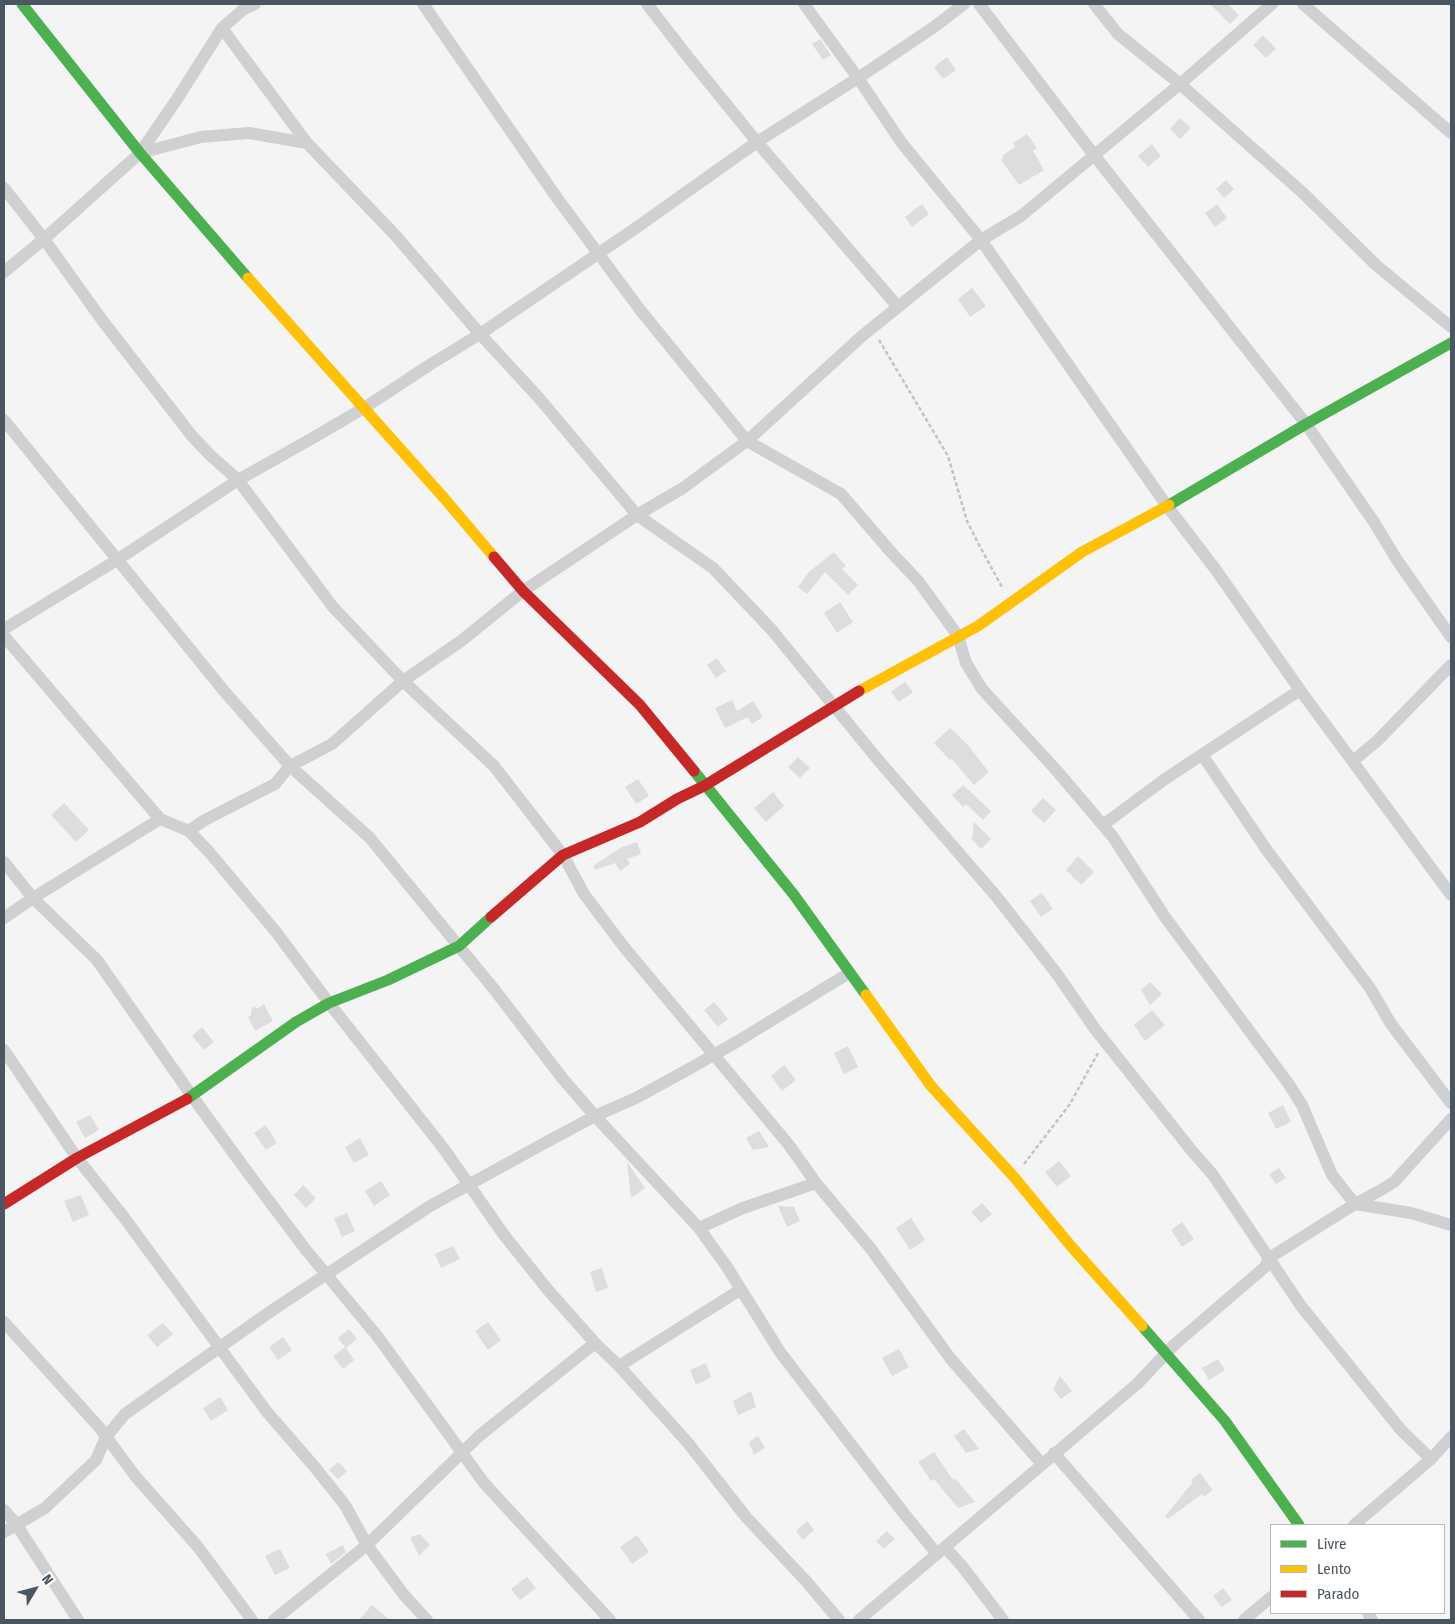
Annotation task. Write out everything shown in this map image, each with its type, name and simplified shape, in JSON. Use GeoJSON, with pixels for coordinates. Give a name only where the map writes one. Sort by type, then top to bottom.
{"type":"FeatureCollection","features":[{"type":"Feature","properties":{"kind":"street"},"geometry":{"type":"LineString","coordinates":[[22,4],[140,153],[524,591],[640,705],[794,895],[931,1086],[1014,1177],[1070,1246],[1225,1421],[1298,1524]]}},
{"type":"Feature","properties":{"kind":"street"},"geometry":{"type":"LineString","coordinates":[[423,4],[557,198],[641,311],[747,441],[841,494],[919,582],[958,636],[966,663],[982,689],[1113,836],[1165,917],[1295,1092],[1332,1175],[1355,1204],[1412,1213],[1451,1225]]}},
{"type":"Feature","properties":{"kind":"street"},"geometry":{"type":"LineString","coordinates":[[647,4],[757,142],[898,307]]}},
{"type":"Feature","properties":{"kind":"street"},"geometry":{"type":"LineString","coordinates":[[804,4],[858,78],[901,142],[981,240],[1167,506],[1216,570],[1300,690],[1451,895]]}},
{"type":"Feature","properties":{"kind":"street"},"geometry":{"type":"LineString","coordinates":[[4,629],[117,560],[238,480],[311,440],[480,334],[633,230],[757,142],[858,78],[934,27],[964,4]]}},
{"type":"Feature","properties":{"kind":"street"},"geometry":{"type":"LineString","coordinates":[[979,4],[1094,155],[1306,424],[1451,637]]}},
{"type":"Feature","properties":{"kind":"street"},"geometry":{"type":"LineString","coordinates":[[1094,4],[1118,34],[1180,84],[1302,193],[1376,265],[1451,327]]}},
{"type":"Feature","properties":{"kind":"street"},"geometry":{"type":"LineString","coordinates":[[189,831],[203,821],[275,784],[290,766],[332,744],[403,681],[461,641],[524,591],[637,515],[683,488],[747,441],[872,328],[981,240],[1021,216],[1180,84],[1272,4]]}},
{"type":"Feature","properties":{"kind":"street"},"geometry":{"type":"LineString","coordinates":[[1303,4],[1451,133]]}},
{"type":"Feature","properties":{"kind":"street"},"geometry":{"type":"LineString","coordinates":[[4,272],[44,239],[140,153],[222,28],[248,6]]}},
{"type":"Feature","properties":{"kind":"street"},"geometry":{"type":"LineString","coordinates":[[222,28],[307,143],[375,213],[480,334],[539,398],[637,515],[713,568],[771,629],[996,896],[1057,974],[1104,1040],[1192,1151],[1214,1175],[1301,1306],[1401,1430],[1431,1459]]}},
{"type":"Feature","properties":{"kind":"street"},"geometry":{"type":"LineString","coordinates":[[140,153],[201,137],[249,133],[307,143]]}},
{"type":"Feature","properties":{"kind":"street"},"geometry":{"type":"LineString","coordinates":[[4,188],[44,239],[102,320],[192,436],[238,480],[333,607],[403,681],[494,766],[563,856],[584,894],[624,947],[789,1145],[816,1183],[871,1249],[950,1358],[1042,1464]]}},
{"type":"Feature","properties":{"kind":"street"},"geometry":{"type":"LineString","coordinates":[[4,1204],[77,1158],[192,1096],[296,1022],[329,1003],[388,980],[459,946],[510,899],[563,856],[640,822],[677,799],[704,786],[834,706],[978,626],[1082,552],[1167,506],[1306,424],[1451,343]]}},
{"type":"Feature","properties":{"kind":"street"},"geometry":{"type":"LineString","coordinates":[[4,420],[224,691],[290,766],[370,838],[494,989],[563,1079],[700,1228],[780,1352],[902,1511],[941,1550],[962,1566],[1003,1620]]}},
{"type":"Feature","properties":{"kind":"street"},"geometry":{"type":"LineString","coordinates":[[4,636],[160,819],[189,831],[276,932],[329,1003],[444,1148],[504,1235],[537,1276],[595,1343],[619,1366],[688,1443],[746,1517],[805,1580],[839,1620]]}},
{"type":"Feature","properties":{"kind":"street"},"geometry":{"type":"LineString","coordinates":[[1353,761],[1377,740],[1451,665]]}},
{"type":"Feature","properties":{"kind":"street"},"geometry":{"type":"LineString","coordinates":[[1103,825],[1166,779],[1300,690]]}},
{"type":"Feature","properties":{"kind":"street"},"geometry":{"type":"LineString","coordinates":[[1203,756],[1266,849],[1370,988],[1391,1024],[1451,1103]]}},
{"type":"Feature","properties":{"kind":"street"},"geometry":{"type":"LineString","coordinates":[[4,918],[160,819]]}},
{"type":"Feature","properties":{"kind":"street"},"geometry":{"type":"LineString","coordinates":[[4,862],[33,898],[98,960],[192,1096],[306,1250],[378,1337],[484,1483],[610,1620]]}},
{"type":"Feature","properties":{"kind":"street"},"geometry":{"type":"LineString","coordinates":[[4,1532],[45,1508],[96,1460],[106,1437],[124,1414],[326,1274],[430,1206],[595,1116],[636,1098],[738,1041],[849,973]]}},
{"type":"Feature","properties":{"kind":"street"},"geometry":{"type":"LineString","coordinates":[[4,1050],[77,1158],[123,1216],[267,1412],[346,1505],[367,1545],[404,1595],[427,1620]]}},
{"type":"Feature","properties":{"kind":"street"},"geometry":{"type":"LineString","coordinates":[[859,1620],[1137,1384],[1166,1354],[1224,1301],[1265,1267],[1269,1258],[1394,1182],[1451,1119]]}},
{"type":"Feature","properties":{"kind":"street"},"geometry":{"type":"LineString","coordinates":[[700,1228],[743,1208],[816,1183]]}},
{"type":"Feature","properties":{"kind":"street"},"geometry":{"type":"LineString","coordinates":[[619,1366],[740,1290]]}},
{"type":"Feature","properties":{"kind":"street"},"geometry":{"type":"LineString","coordinates":[[4,1322],[106,1437],[136,1477],[198,1547],[252,1620]]}},
{"type":"Feature","properties":{"kind":"street"},"geometry":{"type":"LineString","coordinates":[[274,1620],[367,1545],[479,1436],[595,1343]]}},
{"type":"Feature","properties":{"kind":"street"},"geometry":{"type":"LineString","coordinates":[[1355,1524],[1431,1459],[1451,1437]]}},
{"type":"Feature","properties":{"kind":"street"},"geometry":{"type":"LineString","coordinates":[[1054,1453],[1199,1620]]}},
{"type":"Feature","properties":{"kind":"street"},"geometry":{"type":"LineString","coordinates":[[4,1510],[16,1524],[78,1620]]}},
{"type":"Feature","properties":{"kind":"street"},"geometry":{"type":"LineString","coordinates":[[1244,1620],[1270,1598]]}},
{"type":"Feature","properties":{"kind":"path"},"geometry":{"type":"LineString","coordinates":[[872,328],[948,456],[967,520],[1010,602]]}},
{"type":"Feature","properties":{"kind":"path"},"geometry":{"type":"LineString","coordinates":[[1014,1177],[1070,1104],[1088,1074],[1104,1040]]}},
{"type":"Feature","properties":{"kind":"building"},"geometry":{"type":"Polygon","coordinates":[[[1210,4],[1228,4],[1239,15],[1230,24],[1210,4]]]}},
{"type":"Feature","properties":{"kind":"building"},"geometry":{"type":"Polygon","coordinates":[[[1263,35],[1276,49],[1266,58],[1253,45],[1263,35]]]}},
{"type":"Feature","properties":{"kind":"building"},"geometry":{"type":"Polygon","coordinates":[[[820,39],[831,55],[823,60],[812,44],[820,39]]]}},
{"type":"Feature","properties":{"kind":"building"},"geometry":{"type":"Polygon","coordinates":[[[947,57],[956,70],[943,79],[934,67],[947,57]]]}},
{"type":"Feature","properties":{"kind":"building"},"geometry":{"type":"Polygon","coordinates":[[[1180,118],[1191,128],[1180,139],[1170,129],[1180,118]]]}},
{"type":"Feature","properties":{"kind":"building"},"geometry":{"type":"Polygon","coordinates":[[[1027,134],[1037,148],[1033,151],[1044,170],[1019,185],[1001,160],[1004,158],[1002,156],[1015,147],[1013,143],[1027,134]]]}},
{"type":"Feature","properties":{"kind":"building"},"geometry":{"type":"Polygon","coordinates":[[[1152,144],[1161,156],[1148,167],[1138,156],[1152,144]]]}},
{"type":"Feature","properties":{"kind":"building"},"geometry":{"type":"Polygon","coordinates":[[[1226,180],[1234,189],[1224,198],[1216,189],[1226,180]]]}},
{"type":"Feature","properties":{"kind":"building"},"geometry":{"type":"Polygon","coordinates":[[[922,204],[929,214],[912,227],[905,217],[922,204]]]}},
{"type":"Feature","properties":{"kind":"building"},"geometry":{"type":"Polygon","coordinates":[[[1217,204],[1227,218],[1215,227],[1205,213],[1217,204]]]}},
{"type":"Feature","properties":{"kind":"building"},"geometry":{"type":"Polygon","coordinates":[[[972,288],[986,306],[970,317],[958,299],[972,288]]]}},
{"type":"Feature","properties":{"kind":"building"},"geometry":{"type":"Polygon","coordinates":[[[834,552],[846,566],[842,569],[858,585],[848,595],[825,572],[807,594],[798,587],[809,572],[834,552]]]}},
{"type":"Feature","properties":{"kind":"building"},"geometry":{"type":"Polygon","coordinates":[[[840,602],[853,622],[837,633],[824,613],[840,602]]]}},
{"type":"Feature","properties":{"kind":"building"},"geometry":{"type":"Polygon","coordinates":[[[717,658],[726,671],[716,678],[707,665],[717,658]]]}},
{"type":"Feature","properties":{"kind":"building"},"geometry":{"type":"Polygon","coordinates":[[[905,682],[913,692],[899,702],[891,692],[905,682]]]}},
{"type":"Feature","properties":{"kind":"building"},"geometry":{"type":"Polygon","coordinates":[[[732,700],[737,711],[753,701],[763,717],[752,724],[748,717],[725,728],[715,708],[732,700]]]}},
{"type":"Feature","properties":{"kind":"building"},"geometry":{"type":"Polygon","coordinates":[[[950,728],[967,744],[989,772],[974,785],[952,759],[950,760],[934,743],[950,728]]]}},
{"type":"Feature","properties":{"kind":"building"},"geometry":{"type":"Polygon","coordinates":[[[798,757],[810,768],[800,778],[788,767],[798,757]]]}},
{"type":"Feature","properties":{"kind":"building"},"geometry":{"type":"Polygon","coordinates":[[[638,779],[649,796],[636,804],[625,787],[638,779]]]}},
{"type":"Feature","properties":{"kind":"building"},"geometry":{"type":"Polygon","coordinates":[[[963,785],[991,811],[983,820],[966,804],[963,807],[952,795],[963,785]]]}},
{"type":"Feature","properties":{"kind":"building"},"geometry":{"type":"Polygon","coordinates":[[[773,792],[784,806],[766,822],[754,808],[773,792]]]}},
{"type":"Feature","properties":{"kind":"building"},"geometry":{"type":"Polygon","coordinates":[[[1043,798],[1056,810],[1044,823],[1031,811],[1043,798]]]}},
{"type":"Feature","properties":{"kind":"building"},"geometry":{"type":"Polygon","coordinates":[[[64,803],[89,830],[76,842],[51,815],[64,803]]]}},
{"type":"Feature","properties":{"kind":"building"},"geometry":{"type":"Polygon","coordinates":[[[974,822],[991,839],[981,849],[972,840],[974,822]]]}},
{"type":"Feature","properties":{"kind":"building"},"geometry":{"type":"Polygon","coordinates":[[[637,842],[641,854],[627,859],[630,864],[620,871],[615,863],[595,870],[593,866],[622,847],[637,842]]]}},
{"type":"Feature","properties":{"kind":"building"},"geometry":{"type":"Polygon","coordinates":[[[1078,856],[1094,872],[1081,885],[1066,870],[1078,856]]]}},
{"type":"Feature","properties":{"kind":"building"},"geometry":{"type":"Polygon","coordinates":[[[1042,893],[1053,909],[1041,917],[1030,901],[1042,893]]]}},
{"type":"Feature","properties":{"kind":"building"},"geometry":{"type":"Polygon","coordinates":[[[1150,982],[1162,994],[1150,1005],[1141,990],[1150,982]]]}},
{"type":"Feature","properties":{"kind":"building"},"geometry":{"type":"Polygon","coordinates":[[[714,1002],[728,1019],[718,1027],[704,1010],[714,1002]]]}},
{"type":"Feature","properties":{"kind":"building"},"geometry":{"type":"Polygon","coordinates":[[[264,1004],[273,1021],[255,1031],[248,1017],[251,1015],[252,1007],[258,1008],[264,1004]]]}},
{"type":"Feature","properties":{"kind":"building"},"geometry":{"type":"Polygon","coordinates":[[[1152,1010],[1165,1025],[1145,1041],[1134,1025],[1152,1010]]]}},
{"type":"Feature","properties":{"kind":"building"},"geometry":{"type":"Polygon","coordinates":[[[202,1027],[214,1042],[204,1050],[192,1036],[202,1027]]]}},
{"type":"Feature","properties":{"kind":"building"},"geometry":{"type":"Polygon","coordinates":[[[848,1046],[858,1067],[844,1074],[834,1053],[848,1046]]]}},
{"type":"Feature","properties":{"kind":"building"},"geometry":{"type":"Polygon","coordinates":[[[784,1065],[796,1080],[782,1091],[771,1076],[784,1065]]]}},
{"type":"Feature","properties":{"kind":"building"},"geometry":{"type":"Polygon","coordinates":[[[1283,1105],[1291,1122],[1276,1129],[1268,1113],[1283,1105]]]}},
{"type":"Feature","properties":{"kind":"building"},"geometry":{"type":"Polygon","coordinates":[[[90,1115],[99,1130],[85,1138],[76,1122],[90,1115]]]}},
{"type":"Feature","properties":{"kind":"building"},"geometry":{"type":"Polygon","coordinates":[[[266,1125],[277,1143],[266,1150],[254,1133],[266,1125]]]}},
{"type":"Feature","properties":{"kind":"building"},"geometry":{"type":"Polygon","coordinates":[[[759,1131],[769,1147],[753,1150],[746,1138],[759,1131]]]}},
{"type":"Feature","properties":{"kind":"building"},"geometry":{"type":"Polygon","coordinates":[[[360,1138],[369,1155],[354,1163],[345,1147],[360,1138]]]}},
{"type":"Feature","properties":{"kind":"building"},"geometry":{"type":"Polygon","coordinates":[[[1059,1161],[1071,1176],[1057,1187],[1045,1172],[1059,1161]]]}},
{"type":"Feature","properties":{"kind":"building"},"geometry":{"type":"Polygon","coordinates":[[[627,1162],[645,1188],[631,1198],[627,1162]]]}},
{"type":"Feature","properties":{"kind":"building"},"geometry":{"type":"Polygon","coordinates":[[[1279,1168],[1286,1178],[1276,1184],[1269,1174],[1279,1168]]]}},
{"type":"Feature","properties":{"kind":"building"},"geometry":{"type":"Polygon","coordinates":[[[381,1181],[390,1195],[374,1206],[365,1191],[381,1181]]]}},
{"type":"Feature","properties":{"kind":"building"},"geometry":{"type":"Polygon","coordinates":[[[303,1185],[316,1198],[306,1208],[294,1195],[303,1185]]]}},
{"type":"Feature","properties":{"kind":"building"},"geometry":{"type":"Polygon","coordinates":[[[81,1195],[89,1215],[73,1222],[64,1201],[81,1195]]]}},
{"type":"Feature","properties":{"kind":"building"},"geometry":{"type":"Polygon","coordinates":[[[982,1203],[992,1214],[981,1223],[971,1212],[982,1203]]]}},
{"type":"Feature","properties":{"kind":"building"},"geometry":{"type":"Polygon","coordinates":[[[778,1206],[794,1207],[800,1221],[787,1227],[778,1206]]]}},
{"type":"Feature","properties":{"kind":"building"},"geometry":{"type":"Polygon","coordinates":[[[347,1213],[355,1231],[342,1237],[334,1218],[347,1213]]]}},
{"type":"Feature","properties":{"kind":"building"},"geometry":{"type":"Polygon","coordinates":[[[911,1218],[925,1240],[910,1250],[896,1228],[911,1218]]]}},
{"type":"Feature","properties":{"kind":"building"},"geometry":{"type":"Polygon","coordinates":[[[1182,1222],[1194,1239],[1182,1247],[1171,1230],[1182,1222]]]}},
{"type":"Feature","properties":{"kind":"building"},"geometry":{"type":"Polygon","coordinates":[[[453,1246],[460,1259],[441,1268],[435,1254],[453,1246]]]}},
{"type":"Feature","properties":{"kind":"building"},"geometry":{"type":"Polygon","coordinates":[[[602,1268],[608,1288],[596,1292],[590,1272],[602,1268]]]}},
{"type":"Feature","properties":{"kind":"building"},"geometry":{"type":"Polygon","coordinates":[[[488,1322],[501,1340],[488,1350],[475,1331],[488,1322]]]}},
{"type":"Feature","properties":{"kind":"building"},"geometry":{"type":"Polygon","coordinates":[[[163,1323],[173,1334],[157,1347],[147,1335],[163,1323]]]}},
{"type":"Feature","properties":{"kind":"building"},"geometry":{"type":"Polygon","coordinates":[[[349,1329],[357,1339],[346,1348],[354,1360],[343,1369],[333,1356],[345,1347],[338,1338],[349,1329]]]}},
{"type":"Feature","properties":{"kind":"building"},"geometry":{"type":"Polygon","coordinates":[[[283,1337],[292,1350],[278,1360],[269,1347],[283,1337]]]}},
{"type":"Feature","properties":{"kind":"building"},"geometry":{"type":"Polygon","coordinates":[[[899,1349],[909,1367],[892,1376],[882,1358],[899,1349]]]}},
{"type":"Feature","properties":{"kind":"building"},"geometry":{"type":"Polygon","coordinates":[[[1218,1359],[1225,1370],[1209,1380],[1202,1368],[1218,1359]]]}},
{"type":"Feature","properties":{"kind":"building"},"geometry":{"type":"Polygon","coordinates":[[[706,1363],[711,1377],[696,1385],[690,1370],[706,1363]]]}},
{"type":"Feature","properties":{"kind":"building"},"geometry":{"type":"Polygon","coordinates":[[[1060,1376],[1072,1391],[1061,1399],[1053,1389],[1060,1376]]]}},
{"type":"Feature","properties":{"kind":"building"},"geometry":{"type":"Polygon","coordinates":[[[751,1391],[756,1407],[738,1415],[733,1401],[751,1391]]]}},
{"type":"Feature","properties":{"kind":"building"},"geometry":{"type":"Polygon","coordinates":[[[220,1397],[228,1410],[211,1421],[203,1408],[220,1397]]]}},
{"type":"Feature","properties":{"kind":"building"},"geometry":{"type":"Polygon","coordinates":[[[964,1429],[979,1449],[966,1453],[954,1436],[964,1429]]]}},
{"type":"Feature","properties":{"kind":"building"},"geometry":{"type":"Polygon","coordinates":[[[758,1436],[765,1448],[754,1455],[749,1442],[758,1436]]]}},
{"type":"Feature","properties":{"kind":"building"},"geometry":{"type":"Polygon","coordinates":[[[934,1452],[953,1480],[955,1478],[975,1502],[958,1508],[934,1479],[931,1481],[918,1462],[934,1452]]]}},
{"type":"Feature","properties":{"kind":"building"},"geometry":{"type":"Polygon","coordinates":[[[338,1462],[347,1471],[338,1479],[329,1470],[338,1462]]]}},
{"type":"Feature","properties":{"kind":"building"},"geometry":{"type":"Polygon","coordinates":[[[1200,1473],[1213,1490],[1204,1497],[1202,1494],[1168,1519],[1165,1516],[1193,1482],[1191,1480],[1200,1473]]]}},
{"type":"Feature","properties":{"kind":"building"},"geometry":{"type":"Polygon","coordinates":[[[807,1521],[814,1530],[803,1540],[796,1531],[807,1521]]]}},
{"type":"Feature","properties":{"kind":"building"},"geometry":{"type":"Polygon","coordinates":[[[887,1531],[895,1539],[884,1549],[876,1541],[887,1531]]]}},
{"type":"Feature","properties":{"kind":"building"},"geometry":{"type":"Polygon","coordinates":[[[420,1534],[430,1545],[419,1556],[410,1537],[420,1534]]]}},
{"type":"Feature","properties":{"kind":"building"},"geometry":{"type":"Polygon","coordinates":[[[637,1535],[649,1552],[632,1564],[620,1547],[637,1535]]]}},
{"type":"Feature","properties":{"kind":"building"},"geometry":{"type":"Polygon","coordinates":[[[343,1545],[346,1552],[331,1564],[326,1554],[343,1545]]]}},
{"type":"Feature","properties":{"kind":"building"},"geometry":{"type":"Polygon","coordinates":[[[280,1549],[290,1568],[275,1575],[265,1556],[280,1549]]]}},
{"type":"Feature","properties":{"kind":"building"},"geometry":{"type":"Polygon","coordinates":[[[527,1577],[536,1588],[520,1600],[511,1589],[527,1577]]]}},
{"type":"Feature","properties":{"kind":"building"},"geometry":{"type":"Polygon","coordinates":[[[1223,1588],[1232,1600],[1222,1607],[1213,1596],[1223,1588]]]}},
{"type":"Feature","properties":{"kind":"building"},"geometry":{"type":"Polygon","coordinates":[[[372,1605],[390,1620],[359,1620],[372,1605]]]}},
{"type":"Feature","properties":{"kind":"traffic: fast"},"geometry":{"type":"LineString","coordinates":[[22,4],[140,153],[248,278]]}},
{"type":"Feature","properties":{"kind":"traffic: fast"},"geometry":{"type":"LineString","coordinates":[[1169,505],[1306,424],[1451,343]]}},
{"type":"Feature","properties":{"kind":"traffic: fast"},"geometry":{"type":"LineString","coordinates":[[694,771],[794,895],[866,995]]}},
{"type":"Feature","properties":{"kind":"traffic: fast"},"geometry":{"type":"LineString","coordinates":[[187,1099],[296,1022],[329,1003],[388,980],[459,946],[491,917]]}},
{"type":"Feature","properties":{"kind":"traffic: fast"},"geometry":{"type":"LineString","coordinates":[[1142,1326],[1225,1421],[1298,1524]]}},
{"type":"Feature","properties":{"kind":"traffic: slow"},"geometry":{"type":"LineString","coordinates":[[248,278],[444,498],[494,557]]}},
{"type":"Feature","properties":{"kind":"traffic: slow"},"geometry":{"type":"LineString","coordinates":[[859,691],[978,626],[1082,552],[1169,505]]}},
{"type":"Feature","properties":{"kind":"traffic: slow"},"geometry":{"type":"LineString","coordinates":[[866,995],[931,1086],[1014,1177],[1070,1245],[1142,1326]]}},
{"type":"Feature","properties":{"kind":"traffic: jam"},"geometry":{"type":"LineString","coordinates":[[494,557],[523,591],[640,705],[694,771]]}},
{"type":"Feature","properties":{"kind":"traffic: jam"},"geometry":{"type":"LineString","coordinates":[[491,917],[563,855],[640,822],[677,799],[704,786],[859,691]]}},
{"type":"Feature","properties":{"kind":"traffic: jam"},"geometry":{"type":"LineString","coordinates":[[4,1204],[77,1158],[187,1099]]}}]}
